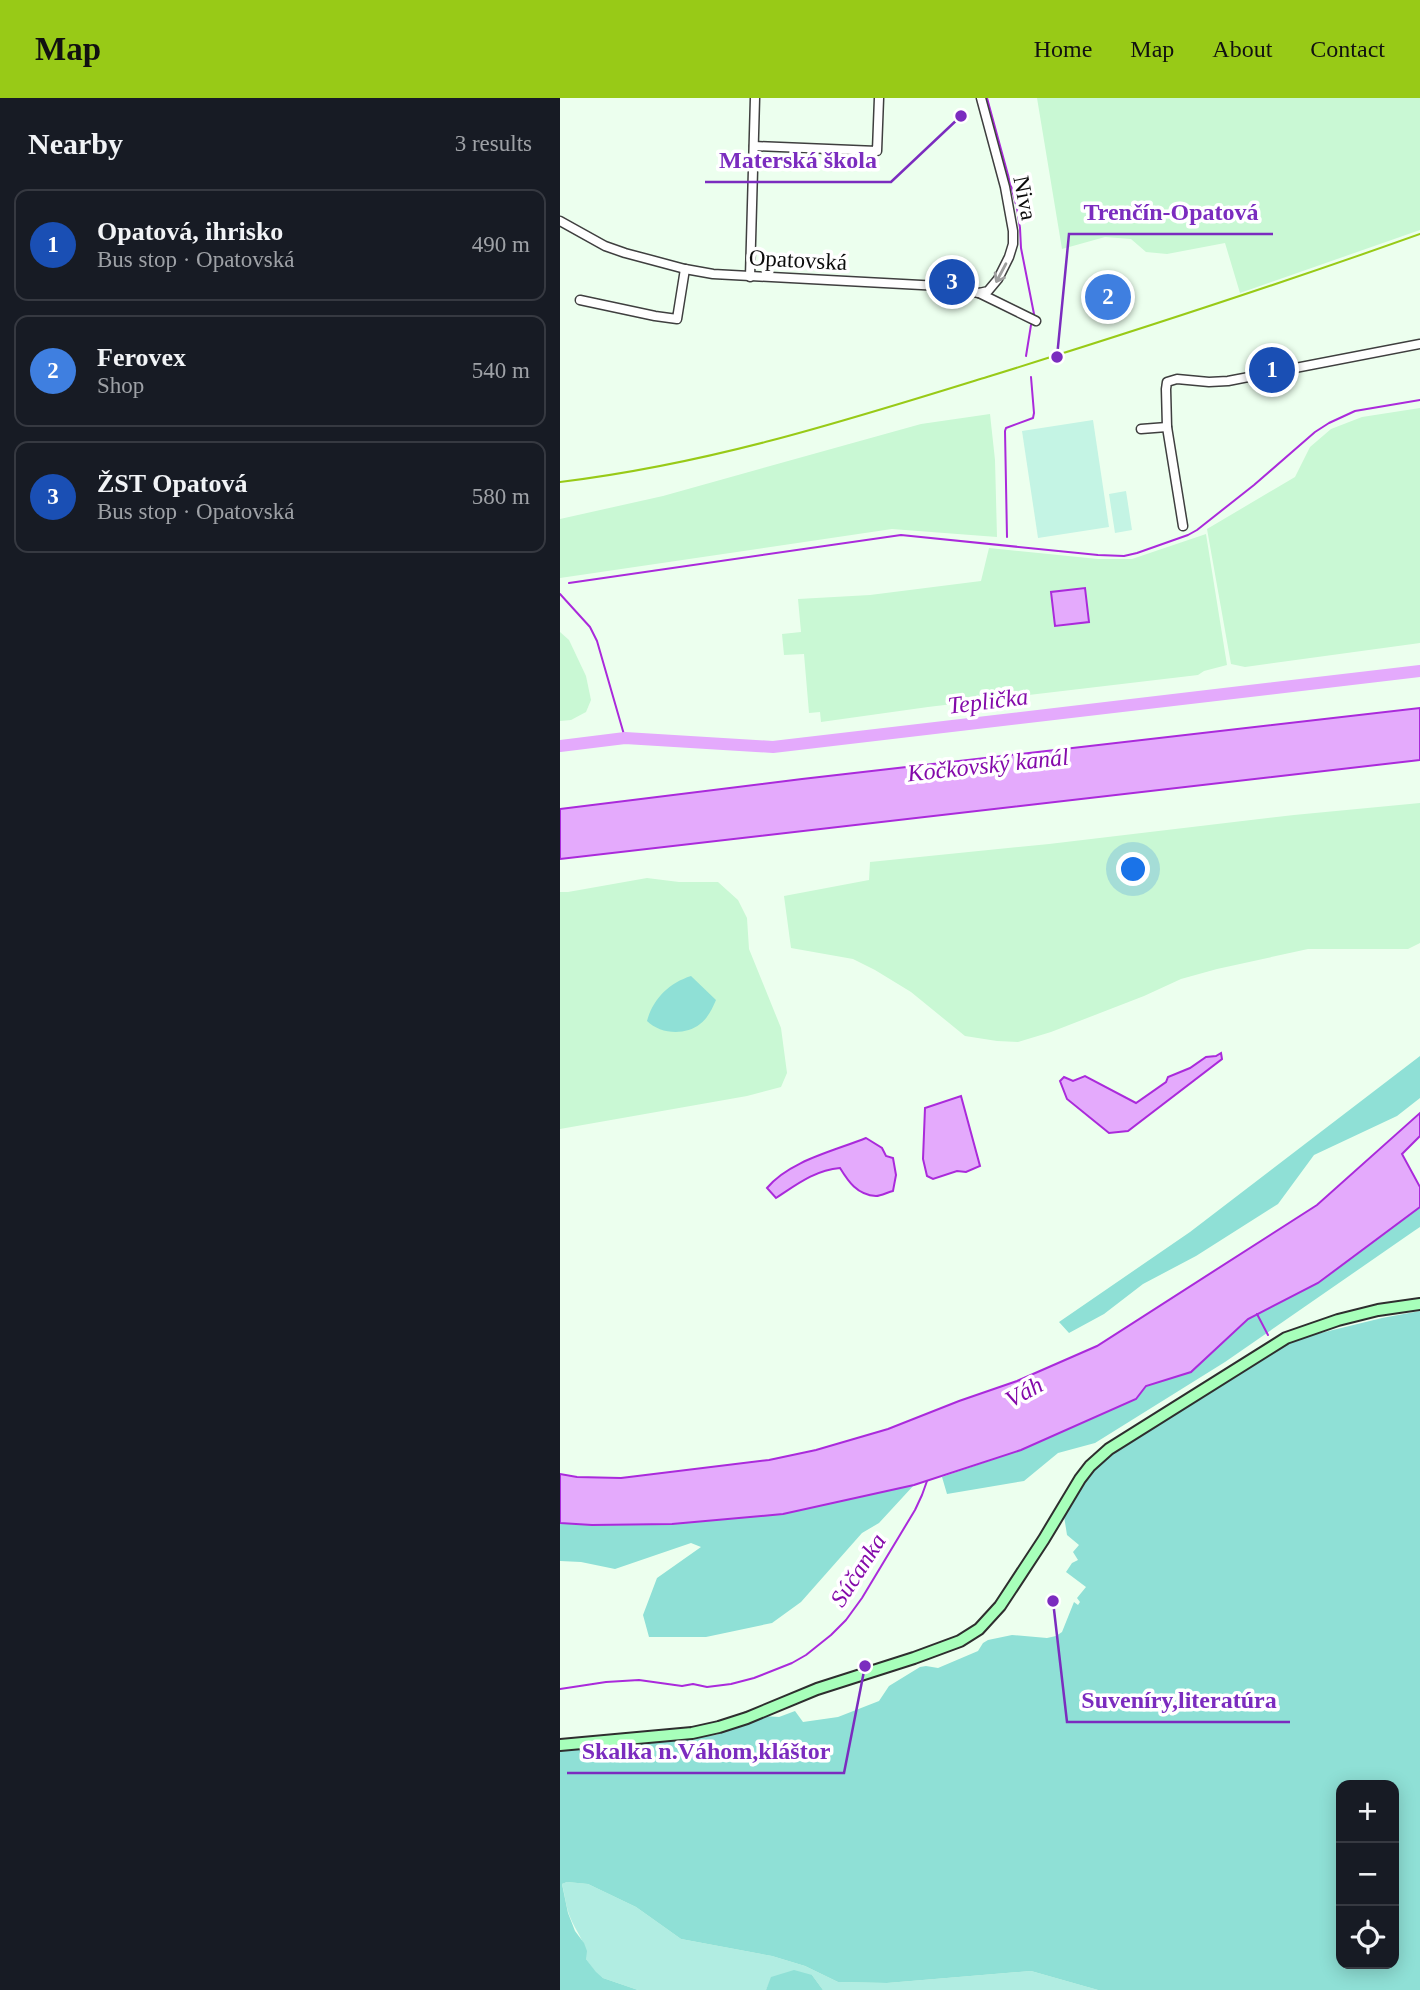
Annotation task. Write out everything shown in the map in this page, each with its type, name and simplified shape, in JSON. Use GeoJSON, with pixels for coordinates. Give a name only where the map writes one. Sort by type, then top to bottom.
{"type":"FeatureCollection","features":[{"type":"Feature","properties":{"kind":"main road"},"geometry":{"type":"LineString","coordinates":[[560,1745],[692,1733],[719,1727],[797,1696],[960,1641],[979,1629],[1000,1606],[1080,1479],[1109,1449],[1286,1338],[1338,1320],[1378,1310],[1420,1304]]}},
{"type":"Feature","properties":{"kind":"street"},"geometry":{"type":"LineString","coordinates":[[750,277],[755,98]]}},
{"type":"Feature","properties":{"kind":"street"},"geometry":{"type":"LineString","coordinates":[[754,146],[877,151],[879,98]]}},
{"type":"Feature","properties":{"kind":"street","name":"Niva"},"geometry":{"type":"LineString","coordinates":[[979,293],[993,287],[1013,244],[1005,187],[981,98]]}},
{"type":"Feature","properties":{"kind":"street","name":"Opatovská"},"geometry":{"type":"LineString","coordinates":[[560,221],[605,246],[685,269],[750,277],[940,286],[979,293],[1036,321]]}},
{"type":"Feature","properties":{"kind":"street"},"geometry":{"type":"LineString","coordinates":[[580,300],[677,319],[685,269]]}},
{"type":"Feature","properties":{"kind":"street"},"geometry":{"type":"LineString","coordinates":[[1183,526],[1167,427],[1167,382],[1228,381],[1420,344]]}},
{"type":"Feature","properties":{"kind":"street"},"geometry":{"type":"LineString","coordinates":[[1141,429],[1167,427]]}},
{"type":"Feature","properties":{"kind":"green space"},"geometry":{"type":"Polygon","coordinates":[[[1037,98],[1420,98],[1420,230],[1240,293],[1225,243],[1167,254],[1146,252],[1131,239],[1105,237],[1062,249],[1037,98]]]}},
{"type":"Feature","properties":{"kind":"green space"},"geometry":{"type":"Polygon","coordinates":[[[1420,408],[1420,643],[1245,667],[1231,664],[1207,529],[1295,477],[1310,447],[1331,429],[1362,417],[1420,408]]]}},
{"type":"Feature","properties":{"kind":"green space"},"geometry":{"type":"Polygon","coordinates":[[[990,414],[995,460],[997,537],[892,529],[560,578],[560,519],[663,496],[921,424],[990,414]]]}},
{"type":"Feature","properties":{"kind":"green space"},"geometry":{"type":"Polygon","coordinates":[[[1206,534],[1227,665],[1198,675],[821,722],[820,712],[809,713],[804,654],[784,655],[782,634],[801,632],[798,599],[870,595],[981,581],[989,548],[1098,559],[1132,559],[1206,534]]]}},
{"type":"Feature","properties":{"kind":"green space"},"geometry":{"type":"Polygon","coordinates":[[[560,632],[569,640],[586,676],[591,700],[586,712],[571,720],[560,721],[560,632]]]}},
{"type":"Feature","properties":{"kind":"green space"},"geometry":{"type":"Polygon","coordinates":[[[1420,803],[1420,943],[1408,949],[1308,949],[1217,969],[1181,979],[1051,1032],[1018,1042],[965,1036],[911,992],[875,970],[853,959],[791,948],[784,896],[869,880],[870,862],[1420,803]]]}},
{"type":"Feature","properties":{"kind":"green space"},"geometry":{"type":"Polygon","coordinates":[[[647,878],[679,882],[718,882],[738,900],[747,918],[749,949],[781,1028],[787,1073],[781,1087],[747,1096],[560,1129],[560,892],[647,878]]]}},
{"type":"Feature","properties":{"kind":"shaded area"},"geometry":{"type":"Polygon","coordinates":[[[1093,420],[1109,527],[1038,538],[1022,431],[1093,420]]]}},
{"type":"Feature","properties":{"kind":"shaded area"},"geometry":{"type":"Polygon","coordinates":[[[1126,491],[1132,530],[1115,533],[1109,494],[1126,491]]]}},
{"type":"Feature","properties":{"kind":"shaded area"},"geometry":{"type":"Polygon","coordinates":[[[691,976],[716,1000],[703,1022],[694,1028],[673,1032],[659,1029],[647,1021],[653,1006],[663,993],[691,976]]]}},
{"type":"Feature","properties":{"kind":"shaded area"},"geometry":{"type":"Polygon","coordinates":[[[1420,1056],[1420,1098],[1397,1116],[1314,1155],[1278,1204],[1196,1256],[1143,1284],[1104,1314],[1069,1333],[1059,1322],[1190,1232],[1420,1056]]]}},
{"type":"Feature","properties":{"kind":"shaded area"},"geometry":{"type":"Polygon","coordinates":[[[1420,1207],[1420,1227],[1225,1362],[1095,1443],[1058,1453],[1024,1481],[947,1494],[942,1477],[1021,1450],[1136,1399],[1146,1386],[1191,1372],[1248,1319],[1318,1283],[1420,1207]]]}},
{"type":"Feature","properties":{"kind":"shaded area"},"geometry":{"type":"Polygon","coordinates":[[[1420,1311],[1420,1990],[1098,1990],[1031,1971],[887,1983],[838,1982],[805,1966],[772,1956],[681,1939],[636,1907],[588,1884],[567,1882],[562,1884],[568,1913],[575,1931],[584,1943],[586,1959],[603,1978],[638,1990],[560,1990],[560,1751],[716,1735],[763,1716],[779,1717],[795,1711],[803,1722],[838,1717],[879,1701],[889,1686],[920,1667],[938,1668],[978,1651],[988,1640],[1012,1635],[1047,1638],[1056,1636],[1062,1632],[1074,1602],[1078,1605],[1080,1602],[1077,1598],[1086,1587],[1066,1572],[1072,1563],[1078,1560],[1073,1552],[1079,1545],[1067,1535],[1064,1516],[1079,1487],[1103,1457],[1292,1340],[1420,1311]]]}},
{"type":"Feature","properties":{"kind":"shaded area"},"geometry":{"type":"Polygon","coordinates":[[[914,1485],[879,1523],[862,1533],[801,1602],[772,1623],[706,1637],[649,1637],[643,1615],[657,1578],[701,1547],[691,1543],[615,1569],[560,1561],[560,1523],[672,1524],[783,1514],[914,1485]]]}},
{"type":"Feature","properties":{"kind":"shaded area"},"geometry":{"type":"Polygon","coordinates":[[[562,1884],[588,1884],[636,1907],[681,1939],[772,1956],[805,1966],[838,1982],[887,1983],[1031,1971],[1098,1990],[823,1990],[812,1975],[772,1977],[766,1990],[638,1990],[603,1978],[586,1959],[583,1943],[567,1909],[562,1884]]]}},
{"type":"Feature","properties":{"kind":"shaded area"},"geometry":{"type":"Polygon","coordinates":[[[794,1970],[812,1975],[823,1990],[766,1990],[771,1977],[794,1970]]]}},
{"type":"Feature","properties":{"kind":"water"},"geometry":{"type":"Polygon","coordinates":[[[1085,588],[1089,622],[1055,626],[1051,592],[1085,588]]]}},
{"type":"Feature","properties":{"kind":"water","name":"Kočkovský kanál"},"geometry":{"type":"Polygon","coordinates":[[[1420,708],[1420,760],[560,859],[560,809],[1420,708]]]}},
{"type":"Feature","properties":{"kind":"water"},"geometry":{"type":"Polygon","coordinates":[[[1221,1053],[1222,1059],[1128,1131],[1109,1133],[1067,1099],[1060,1081],[1064,1077],[1073,1081],[1085,1076],[1136,1103],[1166,1082],[1168,1077],[1190,1068],[1206,1057],[1221,1053]]]}},
{"type":"Feature","properties":{"kind":"water"},"geometry":{"type":"Polygon","coordinates":[[[961,1096],[980,1166],[933,1179],[927,1176],[923,1159],[925,1108],[961,1096]]]}},
{"type":"Feature","properties":{"kind":"water","name":"Váh"},"geometry":{"type":"Polygon","coordinates":[[[1420,1113],[1420,1136],[1402,1154],[1420,1187],[1420,1207],[1318,1283],[1248,1319],[1191,1372],[1146,1386],[1136,1399],[1021,1450],[914,1485],[783,1514],[672,1524],[560,1523],[560,1474],[621,1478],[769,1460],[816,1450],[888,1429],[1017,1381],[1097,1346],[1317,1205],[1420,1113]]]}},
{"type":"Feature","properties":{"kind":"water"},"geometry":{"type":"Polygon","coordinates":[[[866,1138],[882,1148],[886,1156],[893,1158],[896,1175],[893,1191],[876,1196],[863,1193],[850,1182],[840,1168],[814,1175],[776,1198],[767,1188],[800,1164],[866,1138]]]}},
{"type":"Feature","properties":{"kind":"waterway"},"geometry":{"type":"LineString","coordinates":[[987,98],[1017,208],[1021,248],[1034,314]]}},
{"type":"Feature","properties":{"kind":"waterway"},"geometry":{"type":"LineString","coordinates":[[1026,356],[1031,325]]}},
{"type":"Feature","properties":{"kind":"waterway"},"geometry":{"type":"LineString","coordinates":[[1007,537],[1005,431],[1006,428],[1033,418],[1031,377]]}},
{"type":"Feature","properties":{"kind":"waterway"},"geometry":{"type":"LineString","coordinates":[[569,583],[901,535],[1124,556],[1197,530],[1329,423],[1355,411],[1420,400]]}},
{"type":"Feature","properties":{"kind":"waterway"},"geometry":{"type":"LineString","coordinates":[[560,594],[590,627],[597,641],[625,738]]}},
{"type":"Feature","properties":{"kind":"waterway","name":"Teplička"},"geometry":{"type":"LineString","coordinates":[[560,746],[625,738],[773,747],[1420,671]]}},
{"type":"Feature","properties":{"kind":"waterway"},"geometry":{"type":"LineString","coordinates":[[1257,1314],[1268,1335]]}},
{"type":"Feature","properties":{"kind":"waterway","name":"Súčanka"},"geometry":{"type":"LineString","coordinates":[[560,1689],[639,1680],[707,1687],[754,1678],[792,1663],[806,1655],[846,1620],[915,1510],[927,1481]]}},
{"type":"Feature","properties":{"kind":"railway"},"geometry":{"type":"LineString","coordinates":[[560,482],[670,464],[829,425],[1150,325],[1420,234]]}},
{"type":"Feature","properties":{"kind":"place","name":"Materská škola"},"geometry":{"type":"Point","coordinates":[961,116]}},
{"type":"Feature","properties":{"kind":"place","name":"ŽST Opatová"},"geometry":{"type":"Point","coordinates":[952,282]}},
{"type":"Feature","properties":{"kind":"place","name":"Ferovex"},"geometry":{"type":"Point","coordinates":[1108,297]}},
{"type":"Feature","properties":{"kind":"place","name":"Trenčín-Opatová"},"geometry":{"type":"Point","coordinates":[1057,357]}},
{"type":"Feature","properties":{"kind":"place","name":"Opatová, ihrisko"},"geometry":{"type":"Point","coordinates":[1272,370]}},
{"type":"Feature","properties":{"kind":"place","name":"Suveníry,literatúra"},"geometry":{"type":"Point","coordinates":[1053,1601]}},
{"type":"Feature","properties":{"kind":"place","name":"Skalka n.Váhom,kláštor"},"geometry":{"type":"Point","coordinates":[865,1666]}}]}
